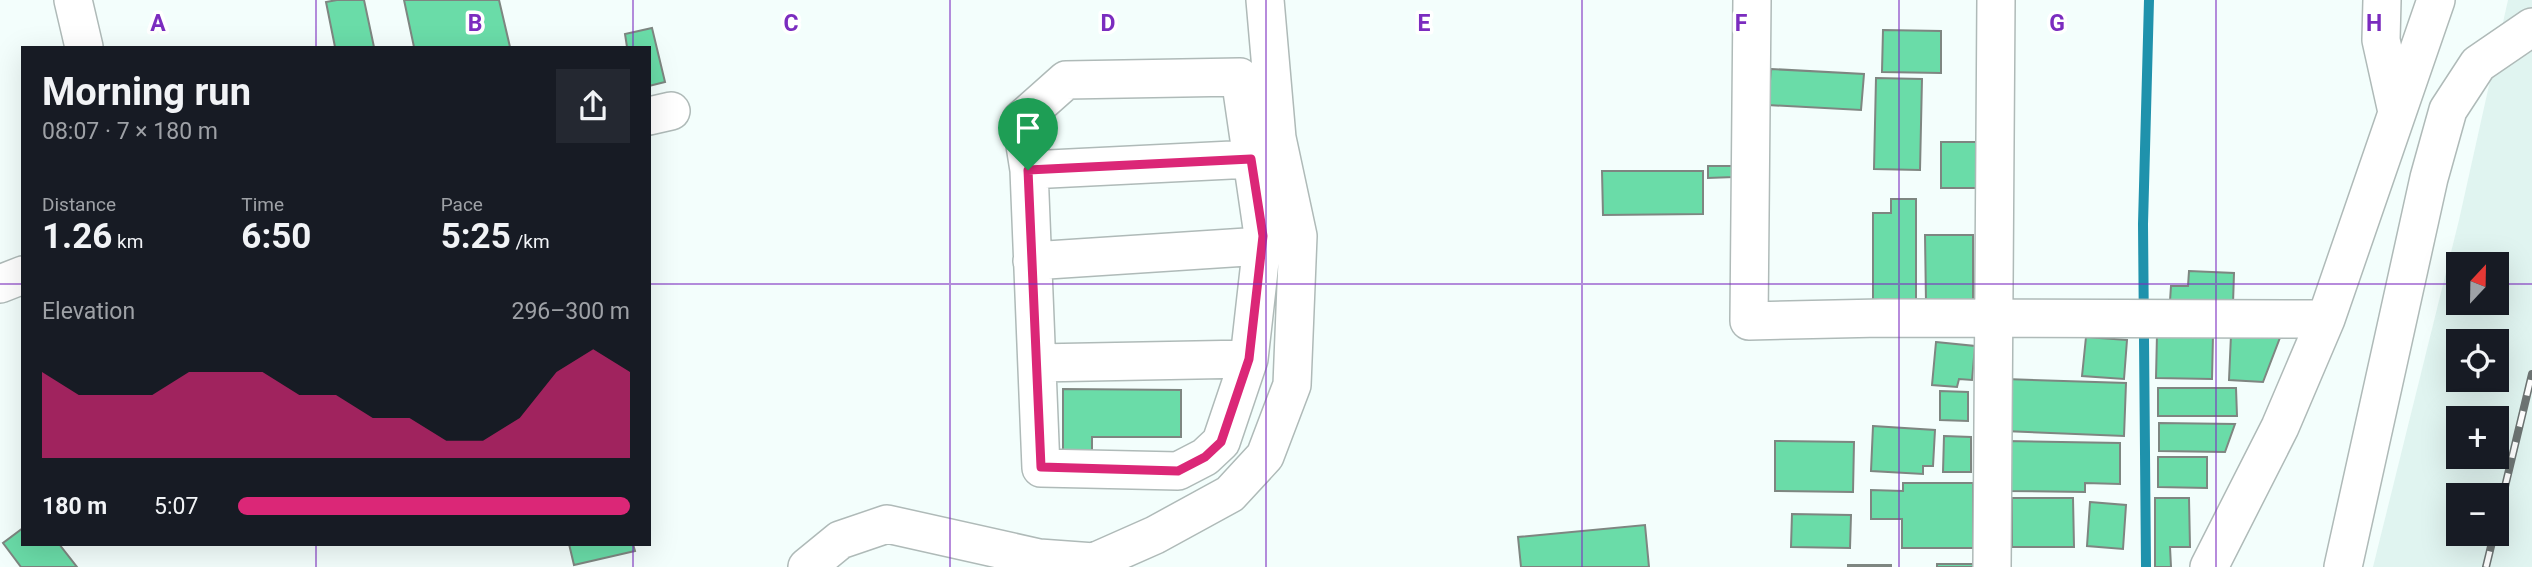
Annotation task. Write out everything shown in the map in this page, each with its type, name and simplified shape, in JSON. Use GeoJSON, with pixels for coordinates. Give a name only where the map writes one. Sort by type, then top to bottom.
{"type":"FeatureCollection","features":[{"type":"Feature","properties":{"kind":"street"},"geometry":{"type":"LineString","coordinates":[[73,0],[84,46]]}},
{"type":"Feature","properties":{"kind":"street"},"geometry":{"type":"LineString","coordinates":[[807,567],[841,540],[887,524],[1039,558],[1094,562],[1155,535],[1230,494],[1265,456],[1292,385],[1298,236],[1267,159],[1240,76],[1066,80],[1021,120],[1028,170],[1041,467],[1178,471],[1205,457],[1221,442],[1249,359],[1263,236],[1267,159],[1265,0]]}},
{"type":"Feature","properties":{"kind":"street"},"geometry":{"type":"LineString","coordinates":[[1752,0],[1748,321],[1881,318],[1992,321],[2326,320]]}},
{"type":"Feature","properties":{"kind":"street"},"geometry":{"type":"LineString","coordinates":[[1992,567],[1996,0]]}},
{"type":"Feature","properties":{"kind":"street"},"geometry":{"type":"LineString","coordinates":[[2382,0],[2381,40],[2397,112]]}},
{"type":"Feature","properties":{"kind":"street"},"geometry":{"type":"LineString","coordinates":[[2209,567],[2280,427],[2326,320],[2435,0]]}},
{"type":"Feature","properties":{"kind":"street"},"geometry":{"type":"LineString","coordinates":[[2343,564],[2429,178],[2448,110],[2478,64],[2523,30],[2532,27]]}},
{"type":"Feature","properties":{"kind":"street"},"geometry":{"type":"LineString","coordinates":[[1028,170],[1267,159]]}},
{"type":"Feature","properties":{"kind":"street"},"geometry":{"type":"LineString","coordinates":[[1032,261],[1262,246]]}},
{"type":"Feature","properties":{"kind":"street"},"geometry":{"type":"LineString","coordinates":[[0,284],[21,276]]}},
{"type":"Feature","properties":{"kind":"street"},"geometry":{"type":"LineString","coordinates":[[1037,363],[1249,359]]}},
{"type":"Feature","properties":{"kind":"shaded area"},"geometry":{"type":"Polygon","coordinates":[[[2508,0],[2532,0],[2532,567],[2373,567],[2446,272],[2446,315],[2510,315],[2510,252],[2451,252],[2508,0]]]}},
{"type":"Feature","properties":{"kind":"building"},"geometry":{"type":"Polygon","coordinates":[[[364,0],[374,46],[335,46],[326,2],[364,0]]]}},
{"type":"Feature","properties":{"kind":"building"},"geometry":{"type":"Polygon","coordinates":[[[404,0],[499,0],[510,46],[414,46],[404,0]]]}},
{"type":"Feature","properties":{"kind":"building"},"geometry":{"type":"Polygon","coordinates":[[[652,28],[665,82],[651,86],[651,46],[627,46],[625,34],[652,28]]]}},
{"type":"Feature","properties":{"kind":"building"},"geometry":{"type":"Polygon","coordinates":[[[1883,30],[1941,31],[1941,73],[1882,72],[1883,30]]]}},
{"type":"Feature","properties":{"kind":"building"},"geometry":{"type":"Polygon","coordinates":[[[1771,69],[1864,74],[1861,110],[1768,105],[1771,69]]]}},
{"type":"Feature","properties":{"kind":"building"},"geometry":{"type":"Polygon","coordinates":[[[1876,78],[1922,79],[1920,170],[1874,169],[1876,78]]]}},
{"type":"Feature","properties":{"kind":"building"},"geometry":{"type":"Polygon","coordinates":[[[1941,142],[1977,142],[1976,188],[1941,188],[1941,142]]]}},
{"type":"Feature","properties":{"kind":"building"},"geometry":{"type":"Polygon","coordinates":[[[1708,166],[1734,166],[1734,177],[1708,178],[1708,166]]]}},
{"type":"Feature","properties":{"kind":"building"},"geometry":{"type":"Polygon","coordinates":[[[1602,171],[1703,171],[1703,214],[1603,215],[1602,171]]]}},
{"type":"Feature","properties":{"kind":"building"},"geometry":{"type":"Polygon","coordinates":[[[1891,199],[1916,199],[1916,303],[1873,303],[1873,213],[1891,213],[1891,199]]]}},
{"type":"Feature","properties":{"kind":"building"},"geometry":{"type":"Polygon","coordinates":[[[1925,235],[1973,235],[1973,303],[1926,303],[1925,235]]]}},
{"type":"Feature","properties":{"kind":"building"},"geometry":{"type":"Polygon","coordinates":[[[2189,271],[2234,273],[2233,304],[2170,301],[2171,286],[2188,286],[2189,271]]]}},
{"type":"Feature","properties":{"kind":"building"},"geometry":{"type":"Polygon","coordinates":[[[2157,334],[2213,335],[2212,379],[2156,378],[2157,334]]]}},
{"type":"Feature","properties":{"kind":"building"},"geometry":{"type":"Polygon","coordinates":[[[2231,335],[2281,335],[2263,382],[2229,380],[2231,335]]]}},
{"type":"Feature","properties":{"kind":"building"},"geometry":{"type":"Polygon","coordinates":[[[2086,337],[2127,340],[2124,379],[2082,376],[2086,337]]]}},
{"type":"Feature","properties":{"kind":"building"},"geometry":{"type":"Polygon","coordinates":[[[1936,342],[1975,346],[1972,380],[1959,379],[1957,387],[1932,385],[1936,342]]]}},
{"type":"Feature","properties":{"kind":"building"},"geometry":{"type":"Polygon","coordinates":[[[2005,379],[2126,383],[2124,436],[2004,431],[2005,379]]]}},
{"type":"Feature","properties":{"kind":"building"},"geometry":{"type":"Polygon","coordinates":[[[2158,388],[2236,388],[2237,416],[2158,416],[2158,388]]]}},
{"type":"Feature","properties":{"kind":"building"},"geometry":{"type":"Polygon","coordinates":[[[1063,389],[1181,390],[1181,437],[1092,437],[1092,461],[1063,460],[1063,389]]]}},
{"type":"Feature","properties":{"kind":"building"},"geometry":{"type":"Polygon","coordinates":[[[1940,391],[1968,392],[1968,421],[1940,420],[1940,391]]]}},
{"type":"Feature","properties":{"kind":"building"},"geometry":{"type":"Polygon","coordinates":[[[2159,423],[2235,424],[2225,452],[2159,451],[2159,423]]]}},
{"type":"Feature","properties":{"kind":"building"},"geometry":{"type":"Polygon","coordinates":[[[1873,426],[1935,430],[1933,466],[1923,466],[1923,474],[1871,471],[1873,426]]]}},
{"type":"Feature","properties":{"kind":"building"},"geometry":{"type":"Polygon","coordinates":[[[1944,436],[1971,437],[1971,472],[1943,472],[1944,436]]]}},
{"type":"Feature","properties":{"kind":"building"},"geometry":{"type":"Polygon","coordinates":[[[1775,441],[1854,442],[1853,492],[1775,491],[1775,441]]]}},
{"type":"Feature","properties":{"kind":"building"},"geometry":{"type":"Polygon","coordinates":[[[2006,441],[2120,443],[2120,484],[2085,483],[2085,492],[2006,491],[2006,441]]]}},
{"type":"Feature","properties":{"kind":"building"},"geometry":{"type":"Polygon","coordinates":[[[2158,457],[2207,457],[2207,488],[2158,487],[2158,457]]]}},
{"type":"Feature","properties":{"kind":"building"},"geometry":{"type":"Polygon","coordinates":[[[1903,483],[1973,483],[1973,548],[1902,548],[1902,519],[1871,519],[1871,490],[1903,491],[1903,483]]]}},
{"type":"Feature","properties":{"kind":"building"},"geometry":{"type":"Polygon","coordinates":[[[2012,498],[2073,498],[2074,547],[2012,547],[2012,498]]]}},
{"type":"Feature","properties":{"kind":"building"},"geometry":{"type":"Polygon","coordinates":[[[2155,498],[2189,498],[2190,547],[2170,547],[2171,567],[2155,567],[2155,498]]]}},
{"type":"Feature","properties":{"kind":"building"},"geometry":{"type":"Polygon","coordinates":[[[2090,502],[2126,505],[2123,549],[2087,546],[2090,502]]]}},
{"type":"Feature","properties":{"kind":"building"},"geometry":{"type":"Polygon","coordinates":[[[1792,514],[1851,515],[1850,548],[1791,547],[1792,514]]]}},
{"type":"Feature","properties":{"kind":"building"},"geometry":{"type":"Polygon","coordinates":[[[1645,525],[1649,567],[1521,567],[1518,537],[1645,525]]]}},
{"type":"Feature","properties":{"kind":"building"},"geometry":{"type":"Polygon","coordinates":[[[21,530],[21,546],[61,546],[77,567],[21,567],[3,543],[21,530]]]}},
{"type":"Feature","properties":{"kind":"building"},"geometry":{"type":"Polygon","coordinates":[[[569,546],[634,546],[635,551],[574,565],[569,546]]]}},
{"type":"Feature","properties":{"kind":"building"},"geometry":{"type":"Polygon","coordinates":[[[1937,564],[1974,564],[1974,567],[1937,567],[1937,564]]]}},
{"type":"Feature","properties":{"kind":"building"},"geometry":{"type":"Polygon","coordinates":[[[1891,565],[1891,567],[1848,567],[1891,565]]]}},
{"type":"Feature","properties":{"kind":"waterway"},"geometry":{"type":"LineString","coordinates":[[2146,567],[2143,224],[2149,0]]}},
{"type":"Feature","properties":{"kind":"railway"},"geometry":{"type":"LineString","coordinates":[[2506,483],[2532,374]]}},
{"type":"Feature","properties":{"kind":"railway"},"geometry":{"type":"LineString","coordinates":[[2486,567],[2491,546]]}},
{"type":"Feature","properties":{"kind":"route"},"geometry":{"type":"LineString","coordinates":[[1251,159],[1263,236],[1249,359],[1221,442],[1205,457],[1178,471],[1041,467],[1028,170],[1251,159]]}}]}
